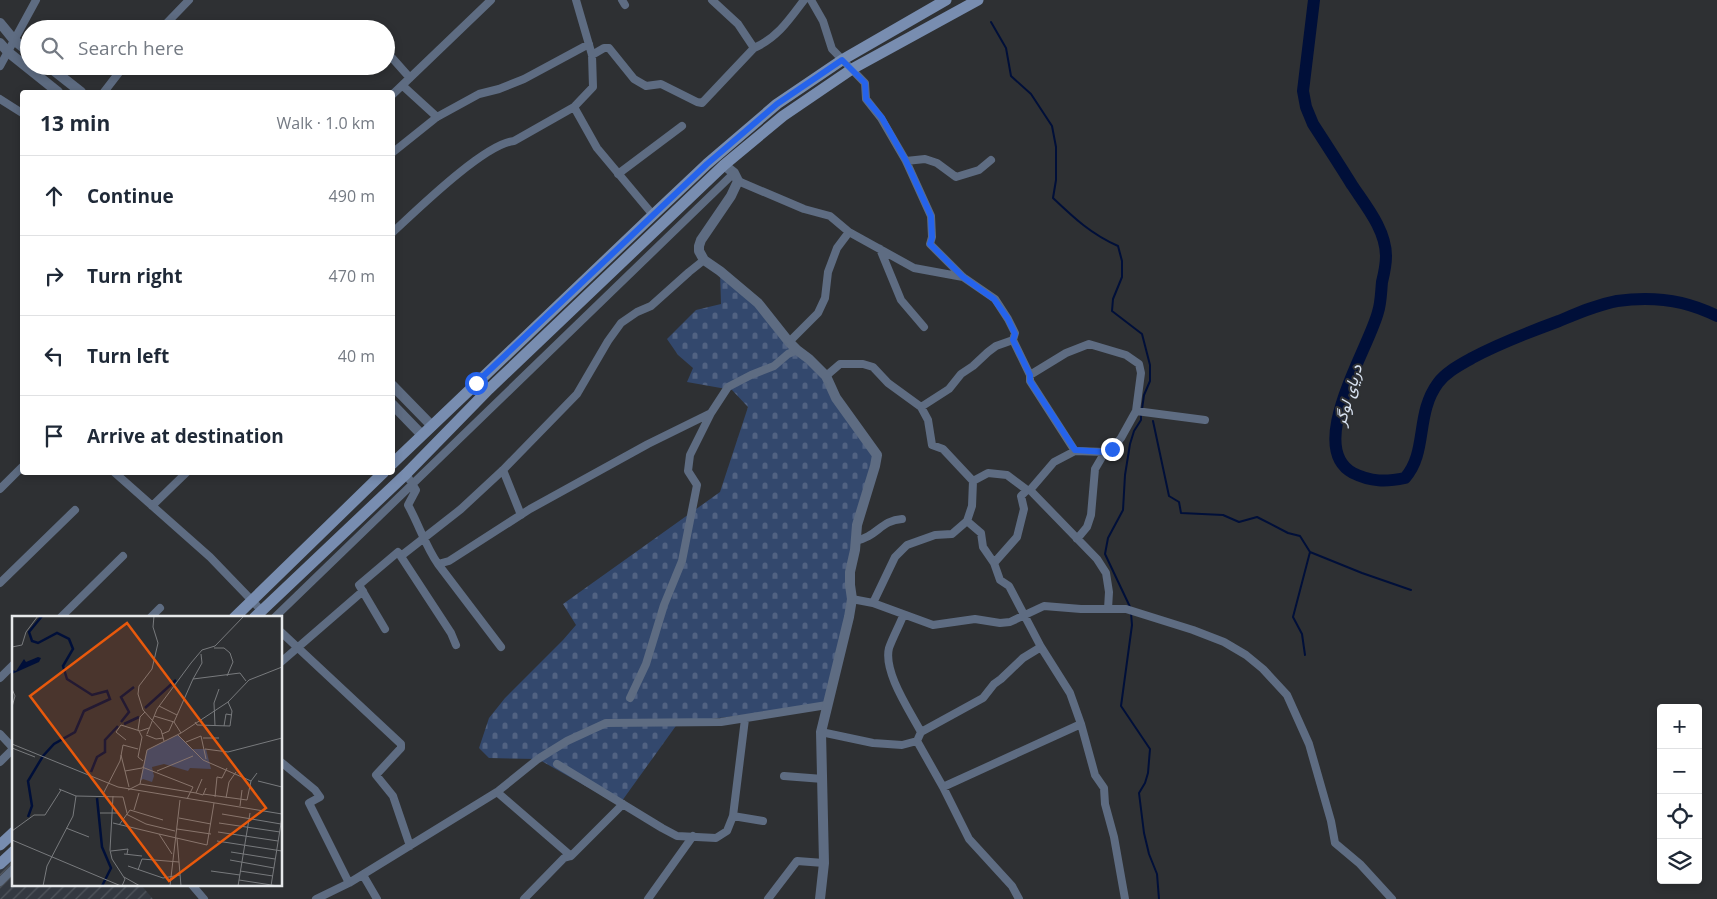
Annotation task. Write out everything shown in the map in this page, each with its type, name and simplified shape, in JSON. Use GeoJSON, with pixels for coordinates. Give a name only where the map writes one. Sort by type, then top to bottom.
{"type":"FeatureCollection","features":[{"type":"Feature","properties":{"kind":"main road"},"geometry":{"type":"LineString","coordinates":[[395,461],[707,164],[777,104],[842,60],[946,0]]}},
{"type":"Feature","properties":{"kind":"main road"},"geometry":{"type":"LineString","coordinates":[[257,614],[406,474],[489,389],[724,165],[783,116],[852,69],[978,0]]}},
{"type":"Feature","properties":{"kind":"main road"},"geometry":{"type":"LineString","coordinates":[[236,616],[381,475]]}},
{"type":"Feature","properties":{"kind":"main road"},"geometry":{"type":"LineString","coordinates":[[0,845],[12,834]]}},
{"type":"Feature","properties":{"kind":"main road"},"geometry":{"type":"LineString","coordinates":[[0,864],[12,853]]}},
{"type":"Feature","properties":{"kind":"street"},"geometry":{"type":"LineString","coordinates":[[25,20],[36,0]]}},
{"type":"Feature","properties":{"kind":"street"},"geometry":{"type":"LineString","coordinates":[[170,20],[189,0]]}},
{"type":"Feature","properties":{"kind":"street"},"geometry":{"type":"LineString","coordinates":[[395,93],[491,0]]}},
{"type":"Feature","properties":{"kind":"street"},"geometry":{"type":"LineString","coordinates":[[395,231],[432,196],[487,153],[508,142],[514,142],[574,107],[593,87],[592,55],[576,0]]}},
{"type":"Feature","properties":{"kind":"street"},"geometry":{"type":"LineString","coordinates":[[712,0],[738,24],[754,48]]}},
{"type":"Feature","properties":{"kind":"street"},"geometry":{"type":"LineString","coordinates":[[592,55],[604,48],[608,48],[634,79],[646,86],[660,84],[702,103],[754,48],[780,32],[804,0]]}},
{"type":"Feature","properties":{"kind":"street"},"geometry":{"type":"LineString","coordinates":[[811,0],[823,21],[832,49],[865,83],[866,99],[882,118],[906,161],[931,216],[932,238],[930,244],[963,277],[994,299],[1008,319],[1015,334],[1013,340],[1030,375],[1030,381],[1075,450]]}},
{"type":"Feature","properties":{"kind":"street"},"geometry":{"type":"LineString","coordinates":[[0,23],[20,45]]}},
{"type":"Feature","properties":{"kind":"street"},"geometry":{"type":"LineString","coordinates":[[0,66],[20,29]]}},
{"type":"Feature","properties":{"kind":"street"},"geometry":{"type":"LineString","coordinates":[[0,43],[20,62]]}},
{"type":"Feature","properties":{"kind":"street"},"geometry":{"type":"LineString","coordinates":[[395,151],[437,117],[479,94],[499,89],[524,79],[589,44]]}},
{"type":"Feature","properties":{"kind":"street"},"geometry":{"type":"LineString","coordinates":[[395,60],[410,78]]}},
{"type":"Feature","properties":{"kind":"street"},"geometry":{"type":"LineString","coordinates":[[37,75],[56,90]]}},
{"type":"Feature","properties":{"kind":"street"},"geometry":{"type":"LineString","coordinates":[[59,75],[78,90]]}},
{"type":"Feature","properties":{"kind":"street"},"geometry":{"type":"LineString","coordinates":[[106,90],[117,75]]}},
{"type":"Feature","properties":{"kind":"street"},"geometry":{"type":"LineString","coordinates":[[403,86],[437,117]]}},
{"type":"Feature","properties":{"kind":"street"},"geometry":{"type":"LineString","coordinates":[[0,99],[20,112]]}},
{"type":"Feature","properties":{"kind":"street"},"geometry":{"type":"LineString","coordinates":[[574,107],[598,148],[653,215]]}},
{"type":"Feature","properties":{"kind":"street"},"geometry":{"type":"LineString","coordinates":[[618,174],[682,126]]}},
{"type":"Feature","properties":{"kind":"street"},"geometry":{"type":"LineString","coordinates":[[906,161],[925,159],[937,163],[956,177],[979,170],[991,160]]}},
{"type":"Feature","properties":{"kind":"street"},"geometry":{"type":"LineString","coordinates":[[724,165],[736,177],[804,209],[830,216],[849,232],[914,268],[963,277]]}},
{"type":"Feature","properties":{"kind":"street"},"geometry":{"type":"LineString","coordinates":[[736,177],[732,196],[701,240],[699,251],[704,260],[758,303],[789,342],[809,358],[826,376],[836,398],[877,455],[857,525],[850,572],[852,599],[849,617],[821,732],[824,863],[820,899]]}},
{"type":"Feature","properties":{"kind":"street"},"geometry":{"type":"LineString","coordinates":[[276,616],[736,177]]}},
{"type":"Feature","properties":{"kind":"street"},"geometry":{"type":"LineString","coordinates":[[789,342],[818,313],[825,298],[828,272],[837,248],[849,232]]}},
{"type":"Feature","properties":{"kind":"street"},"geometry":{"type":"LineString","coordinates":[[880,249],[900,300],[924,327]]}},
{"type":"Feature","properties":{"kind":"street"},"geometry":{"type":"LineString","coordinates":[[401,556],[461,509],[504,470],[577,394],[621,323],[637,312],[651,306],[704,260]]}},
{"type":"Feature","properties":{"kind":"street"},"geometry":{"type":"LineString","coordinates":[[921,407],[948,389],[961,374],[996,346],[1013,340]]}},
{"type":"Feature","properties":{"kind":"street"},"geometry":{"type":"LineString","coordinates":[[994,563],[1017,537],[1024,509],[1021,496],[1054,462],[1075,450],[1105,452],[1112,449],[1140,411],[1141,373],[1139,364],[1115,350],[1089,344],[1066,353],[1030,375]]}},
{"type":"Feature","properties":{"kind":"street"},"geometry":{"type":"LineString","coordinates":[[630,698],[646,664],[664,605],[682,561],[697,486],[688,471],[690,455],[711,413],[728,387],[774,366],[788,354],[797,350]]}},
{"type":"Feature","properties":{"kind":"street"},"geometry":{"type":"LineString","coordinates":[[826,376],[840,364],[863,364],[873,367],[888,383],[921,407],[928,420],[932,445],[943,449],[973,481],[972,506],[967,522],[952,534],[935,535],[908,546],[895,557],[873,603]]}},
{"type":"Feature","properties":{"kind":"street"},"geometry":{"type":"LineString","coordinates":[[395,388],[432,426]]}},
{"type":"Feature","properties":{"kind":"street"},"geometry":{"type":"LineString","coordinates":[[395,407],[422,435]]}},
{"type":"Feature","properties":{"kind":"street"},"geometry":{"type":"LineString","coordinates":[[1140,411],[1205,420]]}},
{"type":"Feature","properties":{"kind":"street"},"geometry":{"type":"LineString","coordinates":[[438,564],[449,561],[521,516],[648,444],[711,413]]}},
{"type":"Feature","properties":{"kind":"street"},"geometry":{"type":"LineString","coordinates":[[1077,538],[1087,527],[1089,521],[1095,469],[1105,452]]}},
{"type":"Feature","properties":{"kind":"street"},"geometry":{"type":"LineString","coordinates":[[0,489],[20,468]]}},
{"type":"Feature","properties":{"kind":"street"},"geometry":{"type":"LineString","coordinates":[[504,470],[521,516]]}},
{"type":"Feature","properties":{"kind":"street"},"geometry":{"type":"LineString","coordinates":[[973,481],[988,473],[995,473],[1007,475],[1028,490],[1097,559],[1106,573],[1109,592],[1108,609]]}},
{"type":"Feature","properties":{"kind":"street"},"geometry":{"type":"LineString","coordinates":[[406,474],[416,490],[408,505],[421,530],[423,540],[438,564],[501,647]]}},
{"type":"Feature","properties":{"kind":"street"},"geometry":{"type":"LineString","coordinates":[[117,475],[210,557],[252,601],[257,614]]}},
{"type":"Feature","properties":{"kind":"street"},"geometry":{"type":"LineString","coordinates":[[152,506],[184,475]]}},
{"type":"Feature","properties":{"kind":"street"},"geometry":{"type":"LineString","coordinates":[[0,583],[75,510]]}},
{"type":"Feature","properties":{"kind":"street"},"geometry":{"type":"LineString","coordinates":[[856,541],[866,539],[891,520],[902,519]]}},
{"type":"Feature","properties":{"kind":"street"},"geometry":{"type":"LineString","coordinates":[[967,522],[980,533],[983,547],[994,563],[1000,580],[1009,586],[1041,647],[1070,693],[1095,775],[1104,788],[1105,804],[1114,837],[1126,899]]}},
{"type":"Feature","properties":{"kind":"street"},"geometry":{"type":"LineString","coordinates":[[385,629],[359,584],[398,552],[451,633],[456,645]]}},
{"type":"Feature","properties":{"kind":"street"},"geometry":{"type":"LineString","coordinates":[[62,616],[123,556]]}},
{"type":"Feature","properties":{"kind":"street"},"geometry":{"type":"LineString","coordinates":[[282,661],[363,591]]}},
{"type":"Feature","properties":{"kind":"street"},"geometry":{"type":"LineString","coordinates":[[852,599],[873,603],[903,616],[934,625],[975,618],[1000,623],[1010,622],[1044,606],[1081,610],[1130,610],[1224,642],[1263,669],[1287,695],[1308,744],[1336,843],[1360,864],[1392,899]]}},
{"type":"Feature","properties":{"kind":"street"},"geometry":{"type":"LineString","coordinates":[[152,616],[160,608]]}},
{"type":"Feature","properties":{"kind":"street"},"geometry":{"type":"LineString","coordinates":[[903,616],[889,650],[890,667],[897,686],[922,732]]}},
{"type":"Feature","properties":{"kind":"street"},"geometry":{"type":"LineString","coordinates":[[282,633],[401,744],[401,748],[376,775],[393,796],[410,846]]}},
{"type":"Feature","properties":{"kind":"street"},"geometry":{"type":"LineString","coordinates":[[821,732],[882,744],[902,745],[917,741],[922,732],[983,698],[994,684],[1023,658],[1041,647]]}},
{"type":"Feature","properties":{"kind":"street"},"geometry":{"type":"LineString","coordinates":[[0,678],[12,666]]}},
{"type":"Feature","properties":{"kind":"street"},"geometry":{"type":"LineString","coordinates":[[316,899],[350,883],[497,792],[538,759],[567,741],[606,724],[682,724],[745,719],[827,705]]}},
{"type":"Feature","properties":{"kind":"street"},"geometry":{"type":"LineString","coordinates":[[557,764],[677,836],[716,838],[727,831],[733,816],[745,719]]}},
{"type":"Feature","properties":{"kind":"street"},"geometry":{"type":"LineString","coordinates":[[943,787],[1081,724]]}},
{"type":"Feature","properties":{"kind":"street"},"geometry":{"type":"LineString","coordinates":[[0,734],[12,746]]}},
{"type":"Feature","properties":{"kind":"street"},"geometry":{"type":"LineString","coordinates":[[917,741],[969,839],[1012,886],[1019,899]]}},
{"type":"Feature","properties":{"kind":"street"},"geometry":{"type":"LineString","coordinates":[[0,762],[12,750]]}},
{"type":"Feature","properties":{"kind":"street"},"geometry":{"type":"LineString","coordinates":[[282,763],[315,790],[320,797],[308,803],[350,883]]}},
{"type":"Feature","properties":{"kind":"street"},"geometry":{"type":"LineString","coordinates":[[784,776],[823,779]]}},
{"type":"Feature","properties":{"kind":"street"},"geometry":{"type":"LineString","coordinates":[[497,792],[571,856]]}},
{"type":"Feature","properties":{"kind":"street"},"geometry":{"type":"LineString","coordinates":[[524,899],[564,858],[571,856],[623,804]]}},
{"type":"Feature","properties":{"kind":"street"},"geometry":{"type":"LineString","coordinates":[[733,816],[763,821]]}},
{"type":"Feature","properties":{"kind":"street"},"geometry":{"type":"LineString","coordinates":[[652,898],[693,836]]}},
{"type":"Feature","properties":{"kind":"street"},"geometry":{"type":"LineString","coordinates":[[768,899],[797,861],[824,863]]}},
{"type":"Feature","properties":{"kind":"street"},"geometry":{"type":"LineString","coordinates":[[0,882],[12,870]]}},
{"type":"Feature","properties":{"kind":"street"},"geometry":{"type":"LineString","coordinates":[[363,874],[377,899]]}},
{"type":"Feature","properties":{"kind":"street"},"geometry":{"type":"LineString","coordinates":[[193,886],[204,899]]}},
{"type":"Feature","properties":{"kind":"shaded area"},"geometry":{"type":"Polygon","coordinates":[[[12,853],[12,886],[142,886],[153,899],[0,899],[0,864],[12,853]]]}},
{"type":"Feature","properties":{"kind":"green space"},"geometry":{"type":"Polygon","coordinates":[[[720,271],[809,359],[877,455],[857,525],[852,599],[827,705],[678,723],[619,805],[538,759],[489,758],[479,748],[489,718],[505,698],[576,625],[563,604],[720,492],[748,407],[732,390],[687,382],[693,368],[678,355],[667,339],[696,310],[721,304],[720,271]]]}},
{"type":"Feature","properties":{"kind":"waterway","name":"دریای لوگر"},"geometry":{"type":"LineString","coordinates":[[1314,0],[1303,91],[1306,107],[1313,124],[1379,228],[1383,237],[1386,256],[1378,312],[1353,372],[1337,420],[1335,442],[1340,460],[1353,473],[1379,480],[1405,478],[1417,457],[1426,407],[1438,383],[1445,375],[1458,366],[1504,343],[1587,310],[1617,301],[1655,299],[1693,306],[1717,316]]}},
{"type":"Feature","properties":{"kind":"waterway"},"geometry":{"type":"LineString","coordinates":[[991,22],[1006,48],[1011,76],[1031,94],[1052,126],[1056,147],[1056,180],[1053,198],[1091,231],[1118,246],[1122,261],[1122,277],[1113,299],[1112,311],[1142,334],[1150,365],[1150,381],[1144,395],[1142,409]]}},
{"type":"Feature","properties":{"kind":"waterway"},"geometry":{"type":"LineString","coordinates":[[1131,609],[1105,554],[1108,538],[1123,510],[1125,475],[1130,444],[1134,431],[1141,420],[1141,414]]}},
{"type":"Feature","properties":{"kind":"waterway"},"geometry":{"type":"LineString","coordinates":[[1153,421],[1169,496],[1179,502],[1181,513],[1223,515],[1239,522],[1257,517],[1288,533],[1300,536],[1310,552],[1293,617],[1302,634],[1305,655]]}},
{"type":"Feature","properties":{"kind":"waterway"},"geometry":{"type":"LineString","coordinates":[[1310,552],[1411,590]]}},
{"type":"Feature","properties":{"kind":"waterway"},"geometry":{"type":"LineString","coordinates":[[1131,613],[1132,625],[1121,706],[1150,749],[1148,773],[1139,793],[1144,833],[1149,854],[1157,874],[1159,899]]}},
{"type":"Feature","properties":{"kind":"route"},"geometry":{"type":"LineString","coordinates":[[476,383],[707,164],[777,104],[842,60],[865,83],[866,99],[882,118],[906,161],[931,216],[932,238],[930,244],[934,250],[963,277],[994,299],[1008,319],[1015,334],[1013,340],[1030,375],[1030,381],[1075,450],[1105,452],[1112,449]]}}]}
